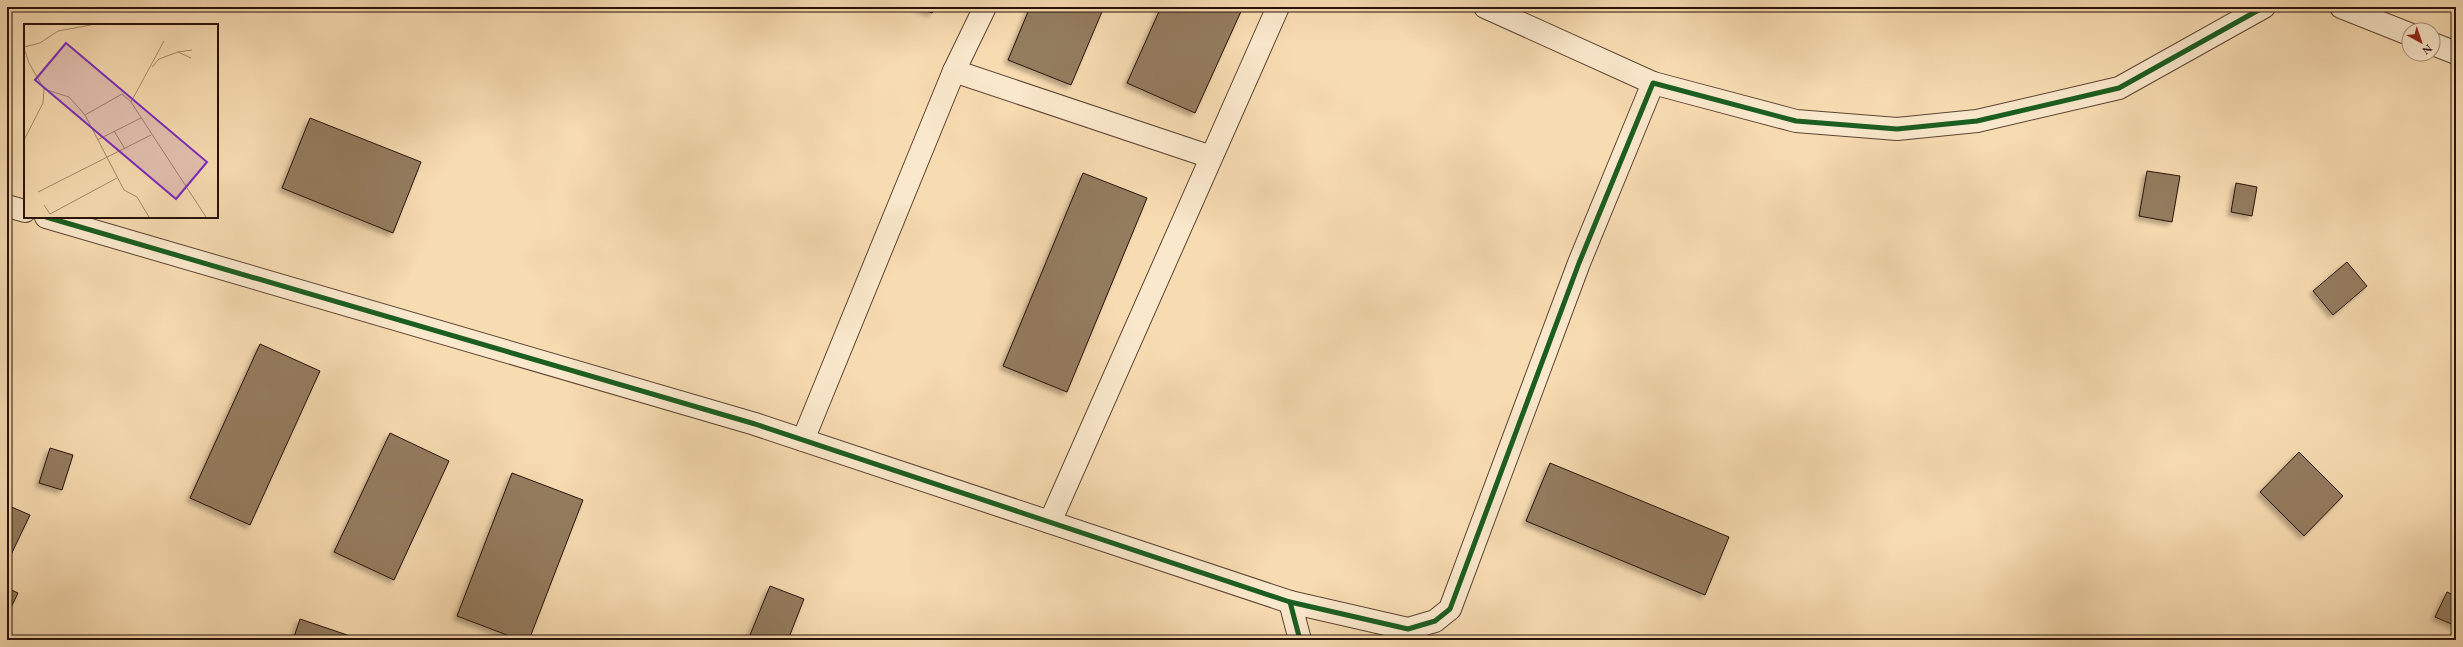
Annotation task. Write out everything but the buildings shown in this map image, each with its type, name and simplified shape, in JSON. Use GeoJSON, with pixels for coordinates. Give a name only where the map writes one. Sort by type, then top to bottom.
{"type":"FeatureCollection","features":[{"type":"Feature","properties":{"kind":"street"},"geometry":{"type":"LineString","coordinates":[[803,440],[954,71],[985,7]]}},
{"type":"Feature","properties":{"kind":"street"},"geometry":{"type":"LineString","coordinates":[[1050,522],[1278,7]]}},
{"type":"Feature","properties":{"kind":"street"},"geometry":{"type":"LineString","coordinates":[[1485,7],[1653,83],[1796,121],[1897,129],[1977,121],[2119,88],[2264,7]]}},
{"type":"Feature","properties":{"kind":"street"},"geometry":{"type":"LineString","coordinates":[[2341,7],[2401,31]]}},
{"type":"Feature","properties":{"kind":"street"},"geometry":{"type":"LineString","coordinates":[[2441,47],[2456,53]]}},
{"type":"Feature","properties":{"kind":"street"},"geometry":{"type":"LineString","coordinates":[[954,71],[1211,157]]}},
{"type":"Feature","properties":{"kind":"street"},"geometry":{"type":"LineString","coordinates":[[49,218],[748,422],[1290,602],[1408,629],[1435,622],[1450,609],[1579,263],[1653,83]]}},
{"type":"Feature","properties":{"kind":"street"},"geometry":{"type":"LineString","coordinates":[[7,206],[24,211]]}},
{"type":"Feature","properties":{"kind":"street"},"geometry":{"type":"LineString","coordinates":[[1290,602],[1300,640]]}},
{"type":"Feature","properties":{"kind":"cycle path"},"geometry":{"type":"LineString","coordinates":[[1290,602],[1408,629],[1435,621],[1450,609],[1579,263],[1653,83],[1796,121],[1897,129],[1977,121],[2119,88],[2264,7]]}},
{"type":"Feature","properties":{"kind":"cycle path"},"geometry":{"type":"LineString","coordinates":[[49,218],[755,424],[1290,602],[1300,640]]}}]}
